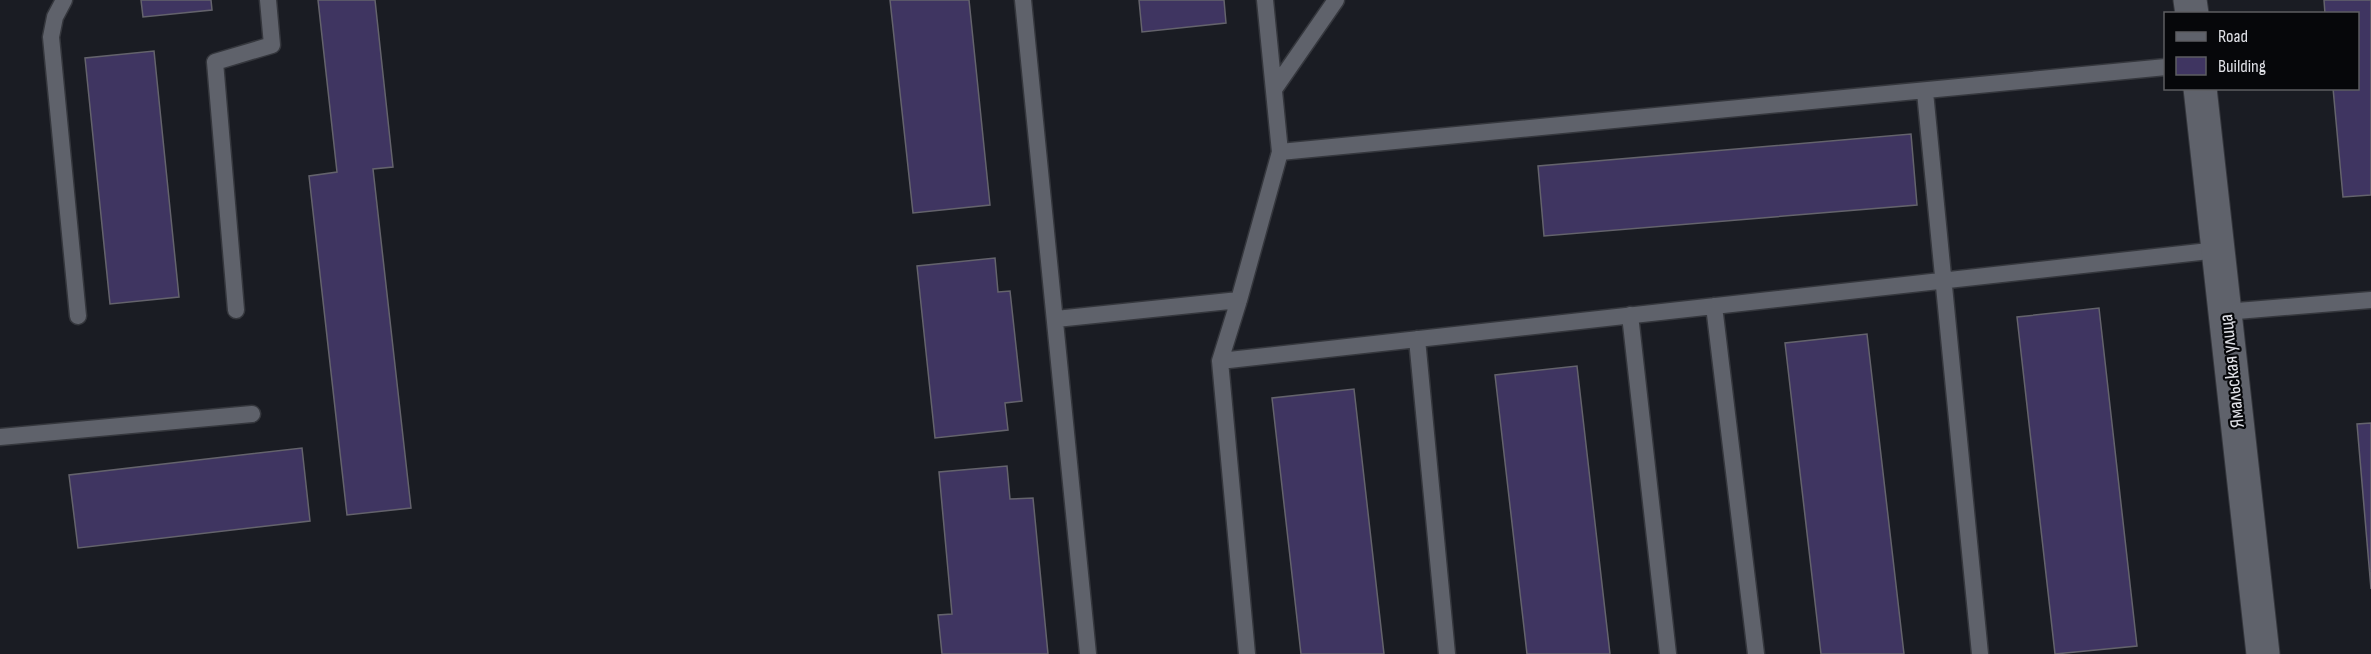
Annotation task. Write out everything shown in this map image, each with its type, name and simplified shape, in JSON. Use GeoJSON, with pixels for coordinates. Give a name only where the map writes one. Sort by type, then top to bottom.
{"type":"FeatureCollection","features":[{"type":"Feature","properties":{"kind":"street","name":"Ямальская улица"},"geometry":{"type":"LineString","coordinates":[[2200,90],[2263,654]]}},
{"type":"Feature","properties":{"kind":"lane"},"geometry":{"type":"LineString","coordinates":[[64,0],[55,17],[51,37],[78,316]]}},
{"type":"Feature","properties":{"kind":"lane"},"geometry":{"type":"LineString","coordinates":[[236,310],[215,62],[272,45],[268,0]]}},
{"type":"Feature","properties":{"kind":"lane"},"geometry":{"type":"LineString","coordinates":[[1023,0],[1088,654]]}},
{"type":"Feature","properties":{"kind":"lane"},"geometry":{"type":"LineString","coordinates":[[1247,654],[1220,361],[1280,152],[1264,0]]}},
{"type":"Feature","properties":{"kind":"lane"},"geometry":{"type":"LineString","coordinates":[[1275,88],[1336,0]]}},
{"type":"Feature","properties":{"kind":"lane"},"geometry":{"type":"LineString","coordinates":[[1280,152],[1925,92],[2164,67]]}},
{"type":"Feature","properties":{"kind":"lane"},"geometry":{"type":"LineString","coordinates":[[1925,92],[1980,654]]}},
{"type":"Feature","properties":{"kind":"lane"},"geometry":{"type":"LineString","coordinates":[[1220,361],[2218,250]]}},
{"type":"Feature","properties":{"kind":"lane"},"geometry":{"type":"LineString","coordinates":[[1056,319],[1239,300]]}},
{"type":"Feature","properties":{"kind":"lane"},"geometry":{"type":"LineString","coordinates":[[2225,312],[2371,300]]}},
{"type":"Feature","properties":{"kind":"lane"},"geometry":{"type":"LineString","coordinates":[[1714,306],[1756,654]]}},
{"type":"Feature","properties":{"kind":"lane"},"geometry":{"type":"LineString","coordinates":[[1630,315],[1668,654]]}},
{"type":"Feature","properties":{"kind":"lane"},"geometry":{"type":"LineString","coordinates":[[1417,339],[1447,654]]}},
{"type":"Feature","properties":{"kind":"lane"},"geometry":{"type":"LineString","coordinates":[[0,437],[252,414]]}},
{"type":"Feature","properties":{"kind":"building"},"geometry":{"type":"Polygon","coordinates":[[[141,0],[211,0],[212,10],[143,17],[141,0]]]}},
{"type":"Feature","properties":{"kind":"building"},"geometry":{"type":"Polygon","coordinates":[[[318,0],[375,0],[393,167],[373,169],[411,508],[347,515],[309,176],[337,172],[318,0]]]}},
{"type":"Feature","properties":{"kind":"building"},"geometry":{"type":"Polygon","coordinates":[[[890,0],[969,0],[990,205],[913,213],[890,0]]]}},
{"type":"Feature","properties":{"kind":"building"},"geometry":{"type":"Polygon","coordinates":[[[1139,0],[1224,0],[1226,23],[1142,32],[1139,0]]]}},
{"type":"Feature","properties":{"kind":"building"},"geometry":{"type":"Polygon","coordinates":[[[2324,0],[2371,0],[2371,195],[2343,197],[2333,90],[2359,90],[2359,12],[2325,12],[2324,0]]]}},
{"type":"Feature","properties":{"kind":"building"},"geometry":{"type":"Polygon","coordinates":[[[154,51],[179,297],[110,304],[85,58],[154,51]]]}},
{"type":"Feature","properties":{"kind":"building"},"geometry":{"type":"Polygon","coordinates":[[[1911,134],[1917,205],[1544,236],[1538,166],[1911,134]]]}},
{"type":"Feature","properties":{"kind":"building"},"geometry":{"type":"Polygon","coordinates":[[[995,258],[998,292],[1010,291],[1022,401],[1005,403],[1008,430],[935,438],[917,266],[995,258]]]}},
{"type":"Feature","properties":{"kind":"building"},"geometry":{"type":"Polygon","coordinates":[[[2099,308],[2137,646],[2055,654],[2017,317],[2099,308]]]}},
{"type":"Feature","properties":{"kind":"building"},"geometry":{"type":"Polygon","coordinates":[[[1867,334],[1904,654],[1821,654],[1785,343],[1867,334]]]}},
{"type":"Feature","properties":{"kind":"building"},"geometry":{"type":"Polygon","coordinates":[[[1577,366],[1610,654],[1527,654],[1495,375],[1577,366]]]}},
{"type":"Feature","properties":{"kind":"building"},"geometry":{"type":"Polygon","coordinates":[[[1354,389],[1384,654],[1301,654],[1272,398],[1354,389]]]}},
{"type":"Feature","properties":{"kind":"building"},"geometry":{"type":"Polygon","coordinates":[[[2371,423],[2371,589],[2357,424],[2371,423]]]}},
{"type":"Feature","properties":{"kind":"building"},"geometry":{"type":"Polygon","coordinates":[[[302,448],[310,521],[78,548],[69,475],[302,448]]]}},
{"type":"Feature","properties":{"kind":"building"},"geometry":{"type":"Polygon","coordinates":[[[1007,466],[1010,499],[1033,498],[1048,654],[942,654],[938,615],[952,614],[939,472],[1007,466]]]}}]}
